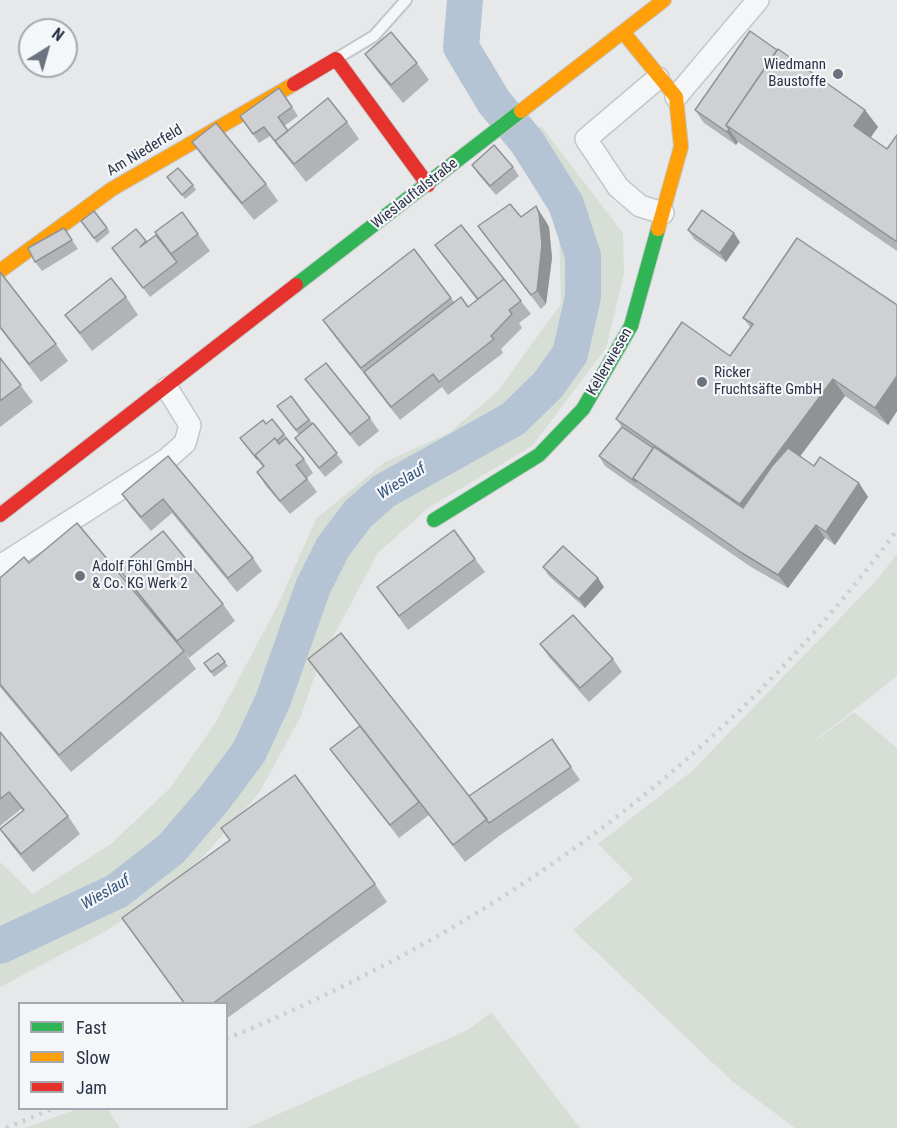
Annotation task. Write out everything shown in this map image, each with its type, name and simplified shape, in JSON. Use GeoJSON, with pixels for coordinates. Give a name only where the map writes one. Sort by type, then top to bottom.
{"type":"FeatureCollection","features":[{"type":"Feature","properties":{"kind":"street","name":"Wieslauftalstraße"},"geometry":{"type":"LineString","coordinates":[[0,515],[664,0]]}},
{"type":"Feature","properties":{"kind":"street"},"geometry":{"type":"LineString","coordinates":[[623,32],[658,78],[676,97],[758,0]]}},
{"type":"Feature","properties":{"kind":"street"},"geometry":{"type":"LineString","coordinates":[[336,59],[428,185]]}},
{"type":"Feature","properties":{"kind":"street","name":"Am Niederfeld"},"geometry":{"type":"LineString","coordinates":[[0,271],[112,189],[336,59]]}},
{"type":"Feature","properties":{"kind":"street"},"geometry":{"type":"LineString","coordinates":[[658,78],[586,139],[618,187],[640,206],[663,213]]}},
{"type":"Feature","properties":{"kind":"street","name":"Kellerwiesen"},"geometry":{"type":"LineString","coordinates":[[434,520],[539,455],[583,409],[631,326],[681,147],[676,97]]}},
{"type":"Feature","properties":{"kind":"street"},"geometry":{"type":"LineString","coordinates":[[0,566],[166,459],[185,443],[190,425],[166,388]]}},
{"type":"Feature","properties":{"kind":"lane"},"geometry":{"type":"LineString","coordinates":[[336,59],[374,36],[406,0]]}},
{"type":"Feature","properties":{"kind":"shaded area"},"geometry":{"type":"Polygon","coordinates":[[[541,126],[623,233],[624,274],[606,348],[532,446],[428,508],[378,553],[319,663],[301,716],[259,793],[204,856],[151,902],[104,932],[0,987],[0,862],[33,894],[111,844],[170,788],[214,725],[278,605],[316,519],[385,462],[449,433],[497,392],[561,304],[559,226],[514,149],[541,126]]]}},
{"type":"Feature","properties":{"kind":"shaded area"},"geometry":{"type":"Polygon","coordinates":[[[897,554],[897,676],[795,756],[854,712],[897,748],[897,1128],[795,1128],[732,1081],[573,930],[633,879],[598,844],[692,771],[876,581],[897,554]]]}},
{"type":"Feature","properties":{"kind":"shaded area"},"geometry":{"type":"Polygon","coordinates":[[[491,1012],[580,1128],[247,1128],[468,1030],[491,1012]]]}},
{"type":"Feature","properties":{"kind":"shaded area"},"geometry":{"type":"Polygon","coordinates":[[[74,1110],[109,1110],[120,1128],[25,1128],[74,1110]]]}},
{"type":"Feature","properties":{"kind":"building"},"geometry":{"type":"Polygon","coordinates":[[[750,31],[777,50],[726,125],[729,129],[727,132],[695,110],[750,31]]]}},
{"type":"Feature","properties":{"kind":"building"},"geometry":{"type":"Polygon","coordinates":[[[391,32],[417,63],[391,85],[365,54],[391,32]]]}},
{"type":"Feature","properties":{"kind":"building"},"geometry":{"type":"Polygon","coordinates":[[[778,49],[865,110],[854,126],[887,149],[897,135],[897,242],[726,125],[778,49]]]}},
{"type":"Feature","properties":{"kind":"building"},"geometry":{"type":"Polygon","coordinates":[[[279,88],[292,107],[278,117],[288,131],[275,141],[281,149],[264,127],[253,134],[240,116],[279,88]]]}},
{"type":"Feature","properties":{"kind":"building"},"geometry":{"type":"Polygon","coordinates":[[[328,98],[347,122],[294,164],[275,141],[328,98]]]}},
{"type":"Feature","properties":{"kind":"building"},"geometry":{"type":"Polygon","coordinates":[[[216,123],[266,184],[242,203],[192,142],[216,123]]]}},
{"type":"Feature","properties":{"kind":"building"},"geometry":{"type":"Polygon","coordinates":[[[494,145],[513,167],[490,186],[472,165],[494,145]]]}},
{"type":"Feature","properties":{"kind":"building"},"geometry":{"type":"Polygon","coordinates":[[[178,168],[193,185],[182,195],[167,177],[178,168]]]}},
{"type":"Feature","properties":{"kind":"building"},"geometry":{"type":"Polygon","coordinates":[[[510,204],[521,217],[536,206],[539,213],[542,245],[537,291],[531,295],[478,226],[510,204]]]}},
{"type":"Feature","properties":{"kind":"building"},"geometry":{"type":"Polygon","coordinates":[[[702,210],[734,233],[720,253],[688,230],[702,210]]]}},
{"type":"Feature","properties":{"kind":"building"},"geometry":{"type":"Polygon","coordinates":[[[94,211],[107,228],[94,238],[81,221],[94,211]]]}},
{"type":"Feature","properties":{"kind":"building"},"geometry":{"type":"Polygon","coordinates":[[[182,212],[198,234],[171,254],[155,232],[182,212]]]}},
{"type":"Feature","properties":{"kind":"building"},"geometry":{"type":"Polygon","coordinates":[[[461,225],[504,279],[478,299],[435,245],[461,225]]]}},
{"type":"Feature","properties":{"kind":"building"},"geometry":{"type":"Polygon","coordinates":[[[64,228],[72,240],[35,262],[28,248],[64,228]]]}},
{"type":"Feature","properties":{"kind":"building"},"geometry":{"type":"Polygon","coordinates":[[[136,229],[146,241],[140,247],[156,235],[177,262],[143,288],[112,248],[136,229]]]}},
{"type":"Feature","properties":{"kind":"building"},"geometry":{"type":"Polygon","coordinates":[[[797,238],[897,305],[897,376],[875,408],[833,379],[740,504],[616,419],[682,322],[730,356],[753,324],[743,318],[797,238]]]}},
{"type":"Feature","properties":{"kind":"building"},"geometry":{"type":"Polygon","coordinates":[[[414,249],[451,298],[361,368],[323,320],[414,249]]]}},
{"type":"Feature","properties":{"kind":"building"},"geometry":{"type":"Polygon","coordinates":[[[0,272],[56,344],[29,364],[0,327],[0,272]]]}},
{"type":"Feature","properties":{"kind":"building"},"geometry":{"type":"Polygon","coordinates":[[[111,278],[126,297],[80,333],[65,315],[111,278]]]}},
{"type":"Feature","properties":{"kind":"building"},"geometry":{"type":"Polygon","coordinates":[[[504,279],[521,301],[509,310],[512,314],[491,336],[494,339],[439,382],[433,374],[391,407],[364,372],[461,297],[468,307],[504,279]]]}},
{"type":"Feature","properties":{"kind":"building"},"geometry":{"type":"Polygon","coordinates":[[[0,358],[21,385],[0,401],[0,358]]]}},
{"type":"Feature","properties":{"kind":"building"},"geometry":{"type":"Polygon","coordinates":[[[326,363],[370,418],[350,434],[305,379],[326,363]]]}},
{"type":"Feature","properties":{"kind":"building"},"geometry":{"type":"Polygon","coordinates":[[[291,396],[309,420],[296,430],[277,406],[291,396]]]}},
{"type":"Feature","properties":{"kind":"building"},"geometry":{"type":"Polygon","coordinates":[[[272,419],[284,434],[277,441],[275,438],[255,455],[257,459],[240,438],[263,420],[266,424],[272,419]]]}},
{"type":"Feature","properties":{"kind":"building"},"geometry":{"type":"Polygon","coordinates":[[[313,423],[337,453],[319,468],[295,438],[313,423]]]}},
{"type":"Feature","properties":{"kind":"building"},"geometry":{"type":"Polygon","coordinates":[[[622,427],[653,448],[633,478],[636,482],[599,456],[622,427]]]}},
{"type":"Feature","properties":{"kind":"building"},"geometry":{"type":"Polygon","coordinates":[[[275,438],[279,444],[286,438],[304,459],[296,465],[307,479],[280,501],[257,472],[264,466],[255,455],[275,438]]]}},
{"type":"Feature","properties":{"kind":"building"},"geometry":{"type":"Polygon","coordinates":[[[654,447],[743,508],[772,466],[788,448],[814,466],[820,457],[859,483],[826,532],[816,525],[778,575],[633,478],[654,447]]]}},
{"type":"Feature","properties":{"kind":"building"},"geometry":{"type":"Polygon","coordinates":[[[168,456],[253,558],[228,578],[163,499],[141,517],[122,494],[168,456]]]}},
{"type":"Feature","properties":{"kind":"building"},"geometry":{"type":"Polygon","coordinates":[[[77,523],[184,651],[59,755],[0,684],[0,578],[24,557],[29,563],[77,523]]]}},
{"type":"Feature","properties":{"kind":"building"},"geometry":{"type":"Polygon","coordinates":[[[454,530],[475,559],[399,616],[377,587],[454,530]]]}},
{"type":"Feature","properties":{"kind":"building"},"geometry":{"type":"Polygon","coordinates":[[[163,531],[223,604],[177,641],[118,568],[163,531]]]}},
{"type":"Feature","properties":{"kind":"building"},"geometry":{"type":"Polygon","coordinates":[[[563,546],[598,578],[579,599],[543,567],[563,546]]]}},
{"type":"Feature","properties":{"kind":"building"},"geometry":{"type":"Polygon","coordinates":[[[573,615],[613,659],[580,688],[540,644],[573,615]]]}},
{"type":"Feature","properties":{"kind":"building"},"geometry":{"type":"Polygon","coordinates":[[[341,633],[487,819],[453,845],[308,659],[341,633]]]}},
{"type":"Feature","properties":{"kind":"building"},"geometry":{"type":"Polygon","coordinates":[[[218,653],[225,662],[211,672],[204,663],[218,653]]]}},
{"type":"Feature","properties":{"kind":"building"},"geometry":{"type":"Polygon","coordinates":[[[360,726],[419,802],[390,825],[330,749],[360,726]]]}},
{"type":"Feature","properties":{"kind":"building"},"geometry":{"type":"Polygon","coordinates":[[[0,732],[68,816],[21,854],[0,829],[24,810],[9,792],[0,799],[0,732]]]}},
{"type":"Feature","properties":{"kind":"building"},"geometry":{"type":"Polygon","coordinates":[[[552,739],[571,767],[489,823],[469,796],[552,739]]]}},
{"type":"Feature","properties":{"kind":"building"},"geometry":{"type":"Polygon","coordinates":[[[295,775],[375,884],[215,1002],[184,1002],[122,918],[230,840],[221,828],[295,775]]]}},
{"type":"Feature","properties":{"kind":"waterway","name":"Wieslauf"},"geometry":{"type":"LineString","coordinates":[[0,946],[117,891],[171,849],[214,799],[249,752],[273,700],[313,587],[333,547],[358,514],[384,491],[513,419],[548,385],[570,354],[583,297],[583,256],[566,204],[527,142],[494,102],[461,47],[465,0]]}},
{"type":"Feature","properties":{"kind":"railway"},"geometry":{"type":"LineString","coordinates":[[228,1038],[325,995],[421,946],[511,891],[598,831],[679,766],[756,694],[829,615],[897,530]]}},
{"type":"Feature","properties":{"kind":"railway"},"geometry":{"type":"LineString","coordinates":[[6,1128],[49,1110]]}},
{"type":"Feature","properties":{"kind":"traffic: fast"},"geometry":{"type":"LineString","coordinates":[[296,285],[521,111]]}},
{"type":"Feature","properties":{"kind":"traffic: fast"},"geometry":{"type":"LineString","coordinates":[[434,520],[539,455],[583,409],[631,326],[658,229]]}},
{"type":"Feature","properties":{"kind":"traffic: slow"},"geometry":{"type":"LineString","coordinates":[[521,111],[664,0]]}},
{"type":"Feature","properties":{"kind":"traffic: slow"},"geometry":{"type":"LineString","coordinates":[[623,32],[676,97],[681,147],[658,229]]}},
{"type":"Feature","properties":{"kind":"traffic: slow"},"geometry":{"type":"LineString","coordinates":[[0,271],[112,189],[294,84]]}},
{"type":"Feature","properties":{"kind":"traffic: jam"},"geometry":{"type":"LineString","coordinates":[[294,84],[336,59],[428,185]]}},
{"type":"Feature","properties":{"kind":"traffic: jam"},"geometry":{"type":"LineString","coordinates":[[0,515],[296,285]]}},
{"type":"Feature","properties":{"kind":"place","name":"Wiedmann Baustoffe"},"geometry":{"type":"Point","coordinates":[838,74]}},
{"type":"Feature","properties":{"kind":"place","name":"Ricker Fruchtsäfte GmbH"},"geometry":{"type":"Point","coordinates":[702,382]}},
{"type":"Feature","properties":{"kind":"place","name":"Adolf Föhl GmbH & Co. KG Werk 2"},"geometry":{"type":"Point","coordinates":[80,576]}}]}
